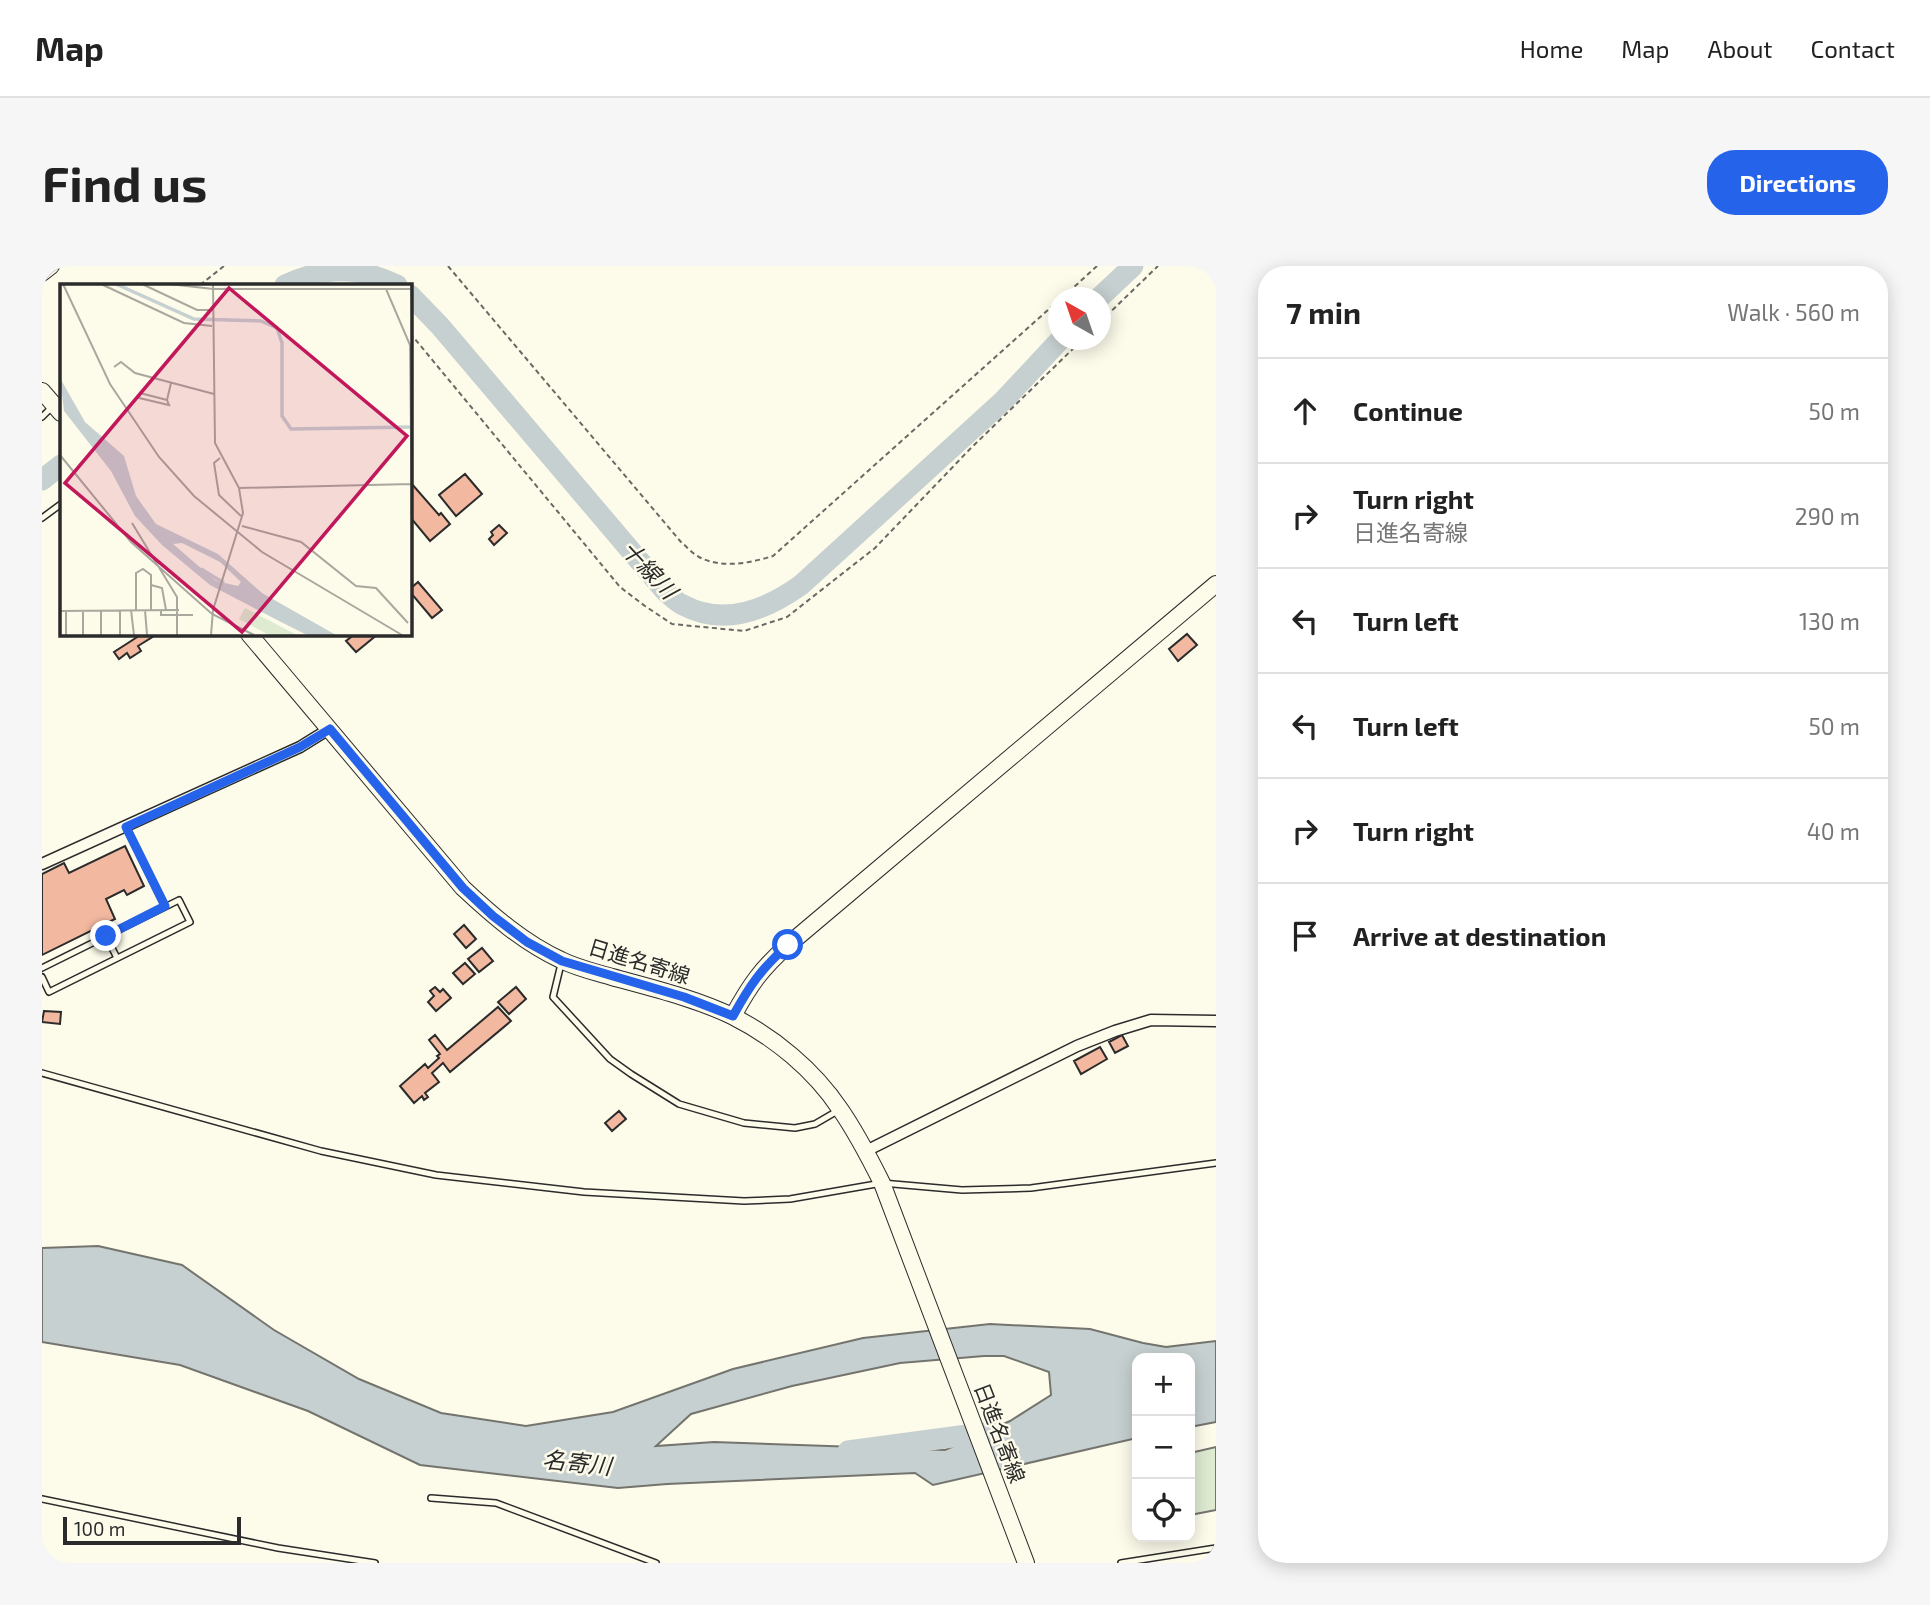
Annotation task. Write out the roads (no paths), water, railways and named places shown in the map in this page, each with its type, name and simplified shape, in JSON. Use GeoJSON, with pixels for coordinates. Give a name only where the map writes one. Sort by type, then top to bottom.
{"type":"FeatureCollection","features":[{"type":"Feature","properties":{"kind":"main road"},"geometry":{"type":"LineString","coordinates":[[42,273],[51,266]]}},
{"type":"Feature","properties":{"kind":"main road"},"geometry":{"type":"LineString","coordinates":[[42,391],[58,409]]}},
{"type":"Feature","properties":{"kind":"main road"},"geometry":{"type":"LineString","coordinates":[[733,1016],[747,989],[765,965],[1216,584]]}},
{"type":"Feature","properties":{"kind":"main road","name":"日進名寄線"},"geometry":{"type":"LineString","coordinates":[[250,635],[463,888],[493,916],[527,942],[562,961],[684,997],[733,1016],[769,1038],[793,1057],[841,1109],[882,1183],[1026,1563]]}},
{"type":"Feature","properties":{"kind":"street"},"geometry":{"type":"LineString","coordinates":[[42,864],[300,747],[330,729]]}},
{"type":"Feature","properties":{"kind":"street"},"geometry":{"type":"LineString","coordinates":[[866,1151],[1077,1046],[1115,1031],[1151,1020],[1216,1021]]}},
{"type":"Feature","properties":{"kind":"lane"},"geometry":{"type":"LineString","coordinates":[[42,417],[58,409]]}},
{"type":"Feature","properties":{"kind":"lane"},"geometry":{"type":"LineString","coordinates":[[42,518],[60,505]]}},
{"type":"Feature","properties":{"kind":"lane"},"geometry":{"type":"LineString","coordinates":[[126,827],[165,906]]}},
{"type":"Feature","properties":{"kind":"lane"},"geometry":{"type":"LineString","coordinates":[[42,968],[179,900],[190,922],[49,992],[42,977]]}},
{"type":"Feature","properties":{"kind":"lane"},"geometry":{"type":"LineString","coordinates":[[106,936],[117,958]]}},
{"type":"Feature","properties":{"kind":"lane"},"geometry":{"type":"LineString","coordinates":[[562,961],[553,997],[610,1059],[679,1104],[744,1123],[795,1129],[815,1124],[841,1109]]}},
{"type":"Feature","properties":{"kind":"lane"},"geometry":{"type":"LineString","coordinates":[[42,1073],[308,1147],[436,1175],[584,1192],[744,1201],[790,1199],[882,1183],[962,1190],[1031,1188],[1216,1163]]}},
{"type":"Feature","properties":{"kind":"lane"},"geometry":{"type":"LineString","coordinates":[[431,1498],[496,1503],[656,1563]]}},
{"type":"Feature","properties":{"kind":"lane"},"geometry":{"type":"LineString","coordinates":[[42,1499],[278,1548],[375,1563]]}},
{"type":"Feature","properties":{"kind":"lane"},"geometry":{"type":"LineString","coordinates":[[1121,1563],[1216,1548]]}},
{"type":"Feature","properties":{"kind":"water"},"geometry":{"type":"Polygon","coordinates":[[[98,1246],[182,1265],[274,1330],[359,1379],[441,1413],[526,1426],[613,1412],[733,1369],[863,1338],[990,1324],[1090,1329],[1166,1347],[1216,1341],[1216,1422],[1195,1426],[1195,1353],[1132,1353],[1132,1439],[933,1485],[915,1473],[618,1488],[420,1465],[308,1411],[180,1365],[42,1342],[42,1248],[98,1246]],[[1004,1356],[900,1363],[792,1386],[691,1414],[656,1446],[714,1442],[945,1450],[1010,1421],[1051,1395],[1049,1372],[1004,1356]]]}},
{"type":"Feature","properties":{"kind":"waterway","name":"十線川"},"geometry":{"type":"LineString","coordinates":[[1111,287],[1133,266]]}},
{"type":"Feature","properties":{"kind":"waterway","name":"十線川"},"geometry":{"type":"LineString","coordinates":[[288,284],[314,274],[341,271],[368,274],[394,284]]}},
{"type":"Feature","properties":{"kind":"waterway","name":"十線川"},"geometry":{"type":"LineString","coordinates":[[411,296],[440,326],[665,591],[683,605],[714,615],[744,613],[759,608],[801,585],[1004,400],[1051,350]]}},
{"type":"Feature","properties":{"kind":"waterway","name":"十線川"},"geometry":{"type":"LineString","coordinates":[[42,480],[60,466]]}},
{"type":"Feature","properties":{"kind":"waterway","name":"名寄川"},"geometry":{"type":"LineString","coordinates":[[848,1451],[997,1431]]}}]}
